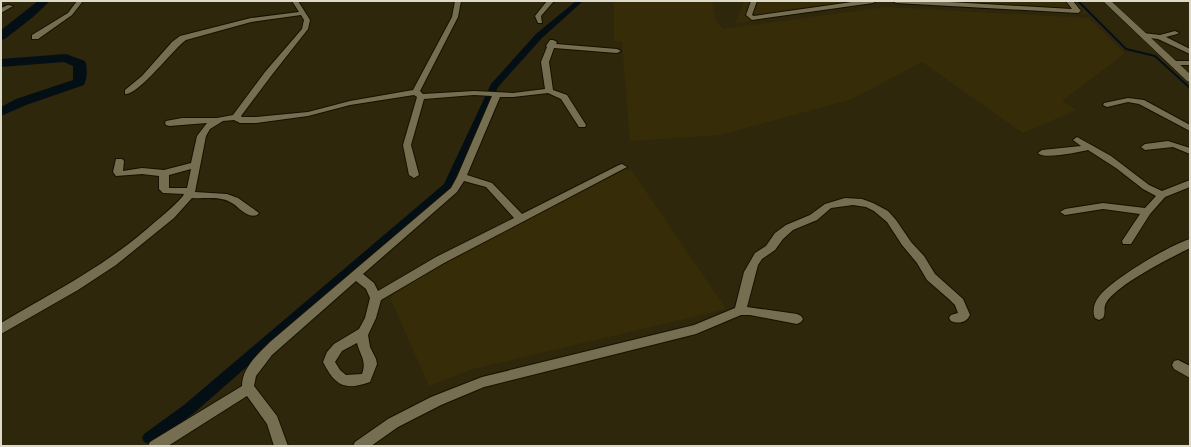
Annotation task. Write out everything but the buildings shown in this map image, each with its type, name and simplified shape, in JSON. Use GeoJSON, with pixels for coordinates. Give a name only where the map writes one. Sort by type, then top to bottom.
{"type":"FeatureCollection","features":[{"type":"Feature","properties":{"kind":"street"},"geometry":{"type":"LineString","coordinates":[[35,37],[70,14],[80,1]]}},
{"type":"Feature","properties":{"kind":"street"},"geometry":{"type":"LineString","coordinates":[[236,117],[268,74],[305,29],[307,20],[295,1]]}},
{"type":"Feature","properties":{"kind":"street"},"geometry":{"type":"LineString","coordinates":[[414,175],[406,145],[419,106],[418,94],[455,17],[458,1]]}},
{"type":"Feature","properties":{"kind":"street"},"geometry":{"type":"LineString","coordinates":[[540,22],[538,16],[552,1]]}},
{"type":"Feature","properties":{"kind":"street"},"geometry":{"type":"LineString","coordinates":[[754,1],[749,15],[752,18],[873,1]]}},
{"type":"Feature","properties":{"kind":"street"},"geometry":{"type":"LineString","coordinates":[[896,1],[1078,11],[1069,1]]}},
{"type":"Feature","properties":{"kind":"street"},"geometry":{"type":"LineString","coordinates":[[1107,1],[1190,79]]}},
{"type":"Feature","properties":{"kind":"street"},"geometry":{"type":"LineString","coordinates":[[1,11],[10,6]]}},
{"type":"Feature","properties":{"kind":"street"},"geometry":{"type":"LineString","coordinates":[[128,92],[145,78],[178,40],[251,20],[302,13]]}},
{"type":"Feature","properties":{"kind":"street"},"geometry":{"type":"LineString","coordinates":[[1160,37],[1175,33]]}},
{"type":"Feature","properties":{"kind":"street"},"geometry":{"type":"LineString","coordinates":[[1143,35],[1160,37],[1190,52]]}},
{"type":"Feature","properties":{"kind":"street"},"geometry":{"type":"LineString","coordinates":[[549,91],[545,62],[552,44],[618,51]]}},
{"type":"Feature","properties":{"kind":"street"},"geometry":{"type":"LineString","coordinates":[[1173,63],[1190,63]]}},
{"type":"Feature","properties":{"kind":"street"},"geometry":{"type":"LineString","coordinates":[[169,123],[194,120],[216,120],[236,117],[240,120],[256,120],[308,114],[350,103],[418,94],[436,97],[474,93],[528,94],[549,91],[564,96],[582,126]]}},
{"type":"Feature","properties":{"kind":"street"},"geometry":{"type":"LineString","coordinates":[[281,446],[272,419],[258,399],[248,389],[248,384],[259,360],[454,190],[462,177],[495,94]]}},
{"type":"Feature","properties":{"kind":"street"},"geometry":{"type":"LineString","coordinates":[[1107,105],[1128,100],[1141,102],[1190,128]]}},
{"type":"Feature","properties":{"kind":"street"},"geometry":{"type":"LineString","coordinates":[[1,329],[99,272],[152,231],[179,206],[190,193],[195,181],[195,165],[203,134],[216,120]]}},
{"type":"Feature","properties":{"kind":"street"},"geometry":{"type":"LineString","coordinates":[[1077,140],[1125,170],[1137,182],[1149,190],[1162,195]]}},
{"type":"Feature","properties":{"kind":"street"},"geometry":{"type":"LineString","coordinates":[[1145,147],[1170,144],[1180,145],[1190,151]]}},
{"type":"Feature","properties":{"kind":"street"},"geometry":{"type":"LineString","coordinates":[[1042,153],[1069,151],[1088,147]]}},
{"type":"Feature","properties":{"kind":"street"},"geometry":{"type":"LineString","coordinates":[[119,161],[119,174],[142,171],[164,173],[195,165]]}},
{"type":"Feature","properties":{"kind":"street"},"geometry":{"type":"LineString","coordinates":[[376,298],[440,260],[622,167]]}},
{"type":"Feature","properties":{"kind":"street"},"geometry":{"type":"LineString","coordinates":[[164,173],[164,189],[166,191],[224,196],[235,200],[241,206],[254,213]]}},
{"type":"Feature","properties":{"kind":"street"},"geometry":{"type":"LineString","coordinates":[[462,177],[480,181],[489,185],[521,219]]}},
{"type":"Feature","properties":{"kind":"street"},"geometry":{"type":"LineString","coordinates":[[1127,241],[1147,212],[1162,195],[1190,183]]}},
{"type":"Feature","properties":{"kind":"street"},"geometry":{"type":"LineString","coordinates":[[740,311],[744,304],[746,285],[750,270],[755,259],[760,254],[768,250],[783,233],[796,224],[816,216],[822,209],[838,204],[857,201],[876,206],[890,219],[930,275],[954,298],[961,307],[964,315],[961,318],[955,318]]}},
{"type":"Feature","properties":{"kind":"street"},"geometry":{"type":"LineString","coordinates":[[1066,212],[1103,206],[1147,212]]}},
{"type":"Feature","properties":{"kind":"street"},"geometry":{"type":"LineString","coordinates":[[1099,315],[1101,301],[1114,288],[1136,273],[1190,243]]}},
{"type":"Feature","properties":{"kind":"street"},"geometry":{"type":"LineString","coordinates":[[357,275],[370,286],[376,298],[374,308],[362,334]]}},
{"type":"Feature","properties":{"kind":"street"},"geometry":{"type":"LineString","coordinates":[[360,446],[393,423],[436,401],[482,382],[670,336],[720,321],[740,311],[750,311],[797,319]]}},
{"type":"Feature","properties":{"kind":"street"},"geometry":{"type":"LineString","coordinates":[[1178,365],[1190,373]]}},
{"type":"Feature","properties":{"kind":"street"},"geometry":{"type":"LineString","coordinates":[[155,446],[170,439],[232,397],[248,389]]}},
{"type":"Feature","properties":{"kind":"shaded area"},"geometry":{"type":"Polygon","coordinates":[[[614,1],[736,1],[712,2],[716,21],[723,29],[886,7],[1088,18],[1125,53],[1062,101],[1076,110],[1023,133],[922,62],[852,99],[720,135],[630,141],[622,42],[614,41],[614,1]]]}},
{"type":"Feature","properties":{"kind":"shaded area"},"geometry":{"type":"Polygon","coordinates":[[[744,1],[1075,1],[1088,14],[879,2],[736,23],[744,1]]]}},
{"type":"Feature","properties":{"kind":"shaded area"},"geometry":{"type":"Polygon","coordinates":[[[624,169],[632,171],[726,309],[473,369],[429,386],[390,297],[434,267],[624,169]]]}},
{"type":"Feature","properties":{"kind":"waterway"},"geometry":{"type":"LineString","coordinates":[[1,36],[29,15],[44,1]]}},
{"type":"Feature","properties":{"kind":"waterway"},"geometry":{"type":"LineString","coordinates":[[149,438],[189,409],[448,186],[494,86],[539,36],[580,1]]}},
{"type":"Feature","properties":{"kind":"waterway"},"geometry":{"type":"LineString","coordinates":[[1078,1],[1126,49],[1155,56],[1190,88]]}},
{"type":"Feature","properties":{"kind":"waterway"},"geometry":{"type":"LineString","coordinates":[[1,63],[66,58],[80,64],[79,82],[21,102],[1,112]]}}]}
